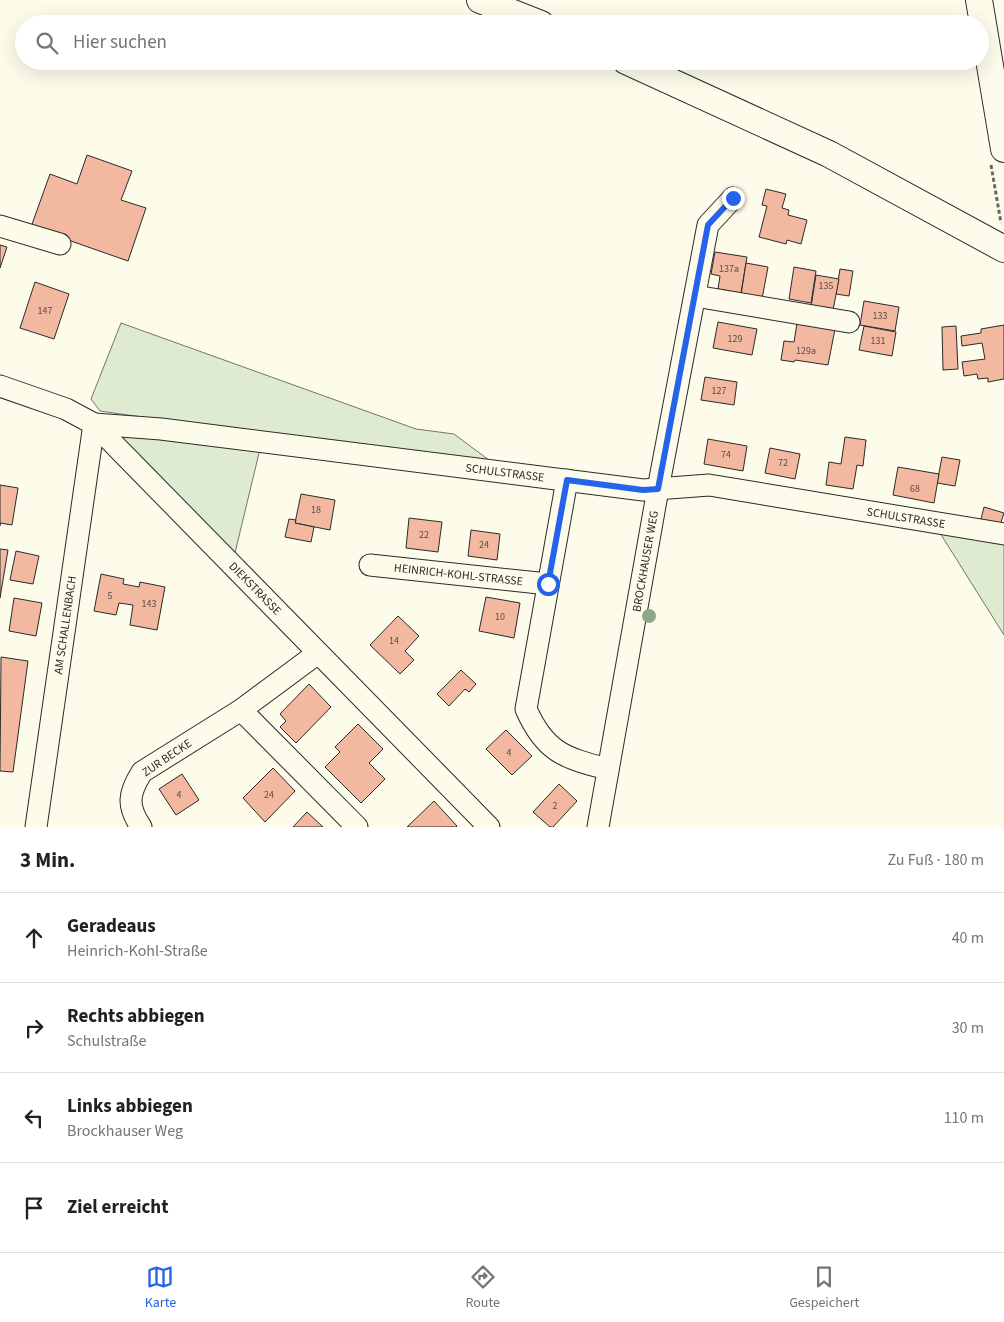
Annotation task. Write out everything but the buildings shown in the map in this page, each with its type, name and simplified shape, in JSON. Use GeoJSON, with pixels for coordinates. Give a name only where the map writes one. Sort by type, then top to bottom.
{"type":"FeatureCollection","features":[{"type":"Feature","properties":{"kind":"main road"},"geometry":{"type":"LineString","coordinates":[[480,0],[518,15]]}},
{"type":"Feature","properties":{"kind":"main road"},"geometry":{"type":"LineString","coordinates":[[978,0],[981,15]]}},
{"type":"Feature","properties":{"kind":"main road"},"geometry":{"type":"LineString","coordinates":[[989,63],[1004,149]]}},
{"type":"Feature","properties":{"kind":"main road"},"geometry":{"type":"LineString","coordinates":[[646,70],[829,154],[1004,249]]}},
{"type":"Feature","properties":{"kind":"street","name":"BROCKHAUSER WEG"},"geometry":{"type":"LineString","coordinates":[[598,827],[658,489],[708,225],[733,198]]}},
{"type":"Feature","properties":{"kind":"street"},"geometry":{"type":"LineString","coordinates":[[0,226],[60,244]]}},
{"type":"Feature","properties":{"kind":"street"},"geometry":{"type":"LineString","coordinates":[[695,296],[849,322]]}},
{"type":"Feature","properties":{"kind":"street","name":"DIEKSTRASSE"},"geometry":{"type":"LineString","coordinates":[[0,386],[66,409],[94,424],[489,827]]}},
{"type":"Feature","properties":{"kind":"street","name":"SCHULSTRASSE"},"geometry":{"type":"LineString","coordinates":[[94,424],[161,429],[643,490],[709,485],[1004,534]]}},
{"type":"Feature","properties":{"kind":"street","name":"AM SCHALLENBACH"},"geometry":{"type":"LineString","coordinates":[[36,827],[94,424]]}},
{"type":"Feature","properties":{"kind":"street"},"geometry":{"type":"LineString","coordinates":[[567,480],[526,709],[535,730],[550,746],[572,760],[608,769]]}},
{"type":"Feature","properties":{"kind":"street","name":"HEINRICH-KOHL-STRASSE"},"geometry":{"type":"LineString","coordinates":[[370,566],[548,584]]}},
{"type":"Feature","properties":{"kind":"street","name":"ZUR BECKE"},"geometry":{"type":"LineString","coordinates":[[142,827],[131,812],[132,788],[142,772],[241,710],[318,653]]}},
{"type":"Feature","properties":{"kind":"street"},"geometry":{"type":"LineString","coordinates":[[241,710],[357,827]]}},
{"type":"Feature","properties":{"kind":"green space"},"geometry":{"type":"Polygon","coordinates":[[[121,323],[416,429],[454,434],[501,469],[100,411],[91,399],[121,323]]]}},
{"type":"Feature","properties":{"kind":"green space"},"geometry":{"type":"Polygon","coordinates":[[[109,432],[260,449],[234,557],[109,432]]]}},
{"type":"Feature","properties":{"kind":"green space"},"geometry":{"type":"Polygon","coordinates":[[[940,533],[1004,542],[1004,635],[940,533]]]}},
{"type":"Feature","properties":{"kind":"route"},"geometry":{"type":"LineString","coordinates":[[548,584],[567,480],[643,490],[658,489],[708,225],[733,198]]}}]}
